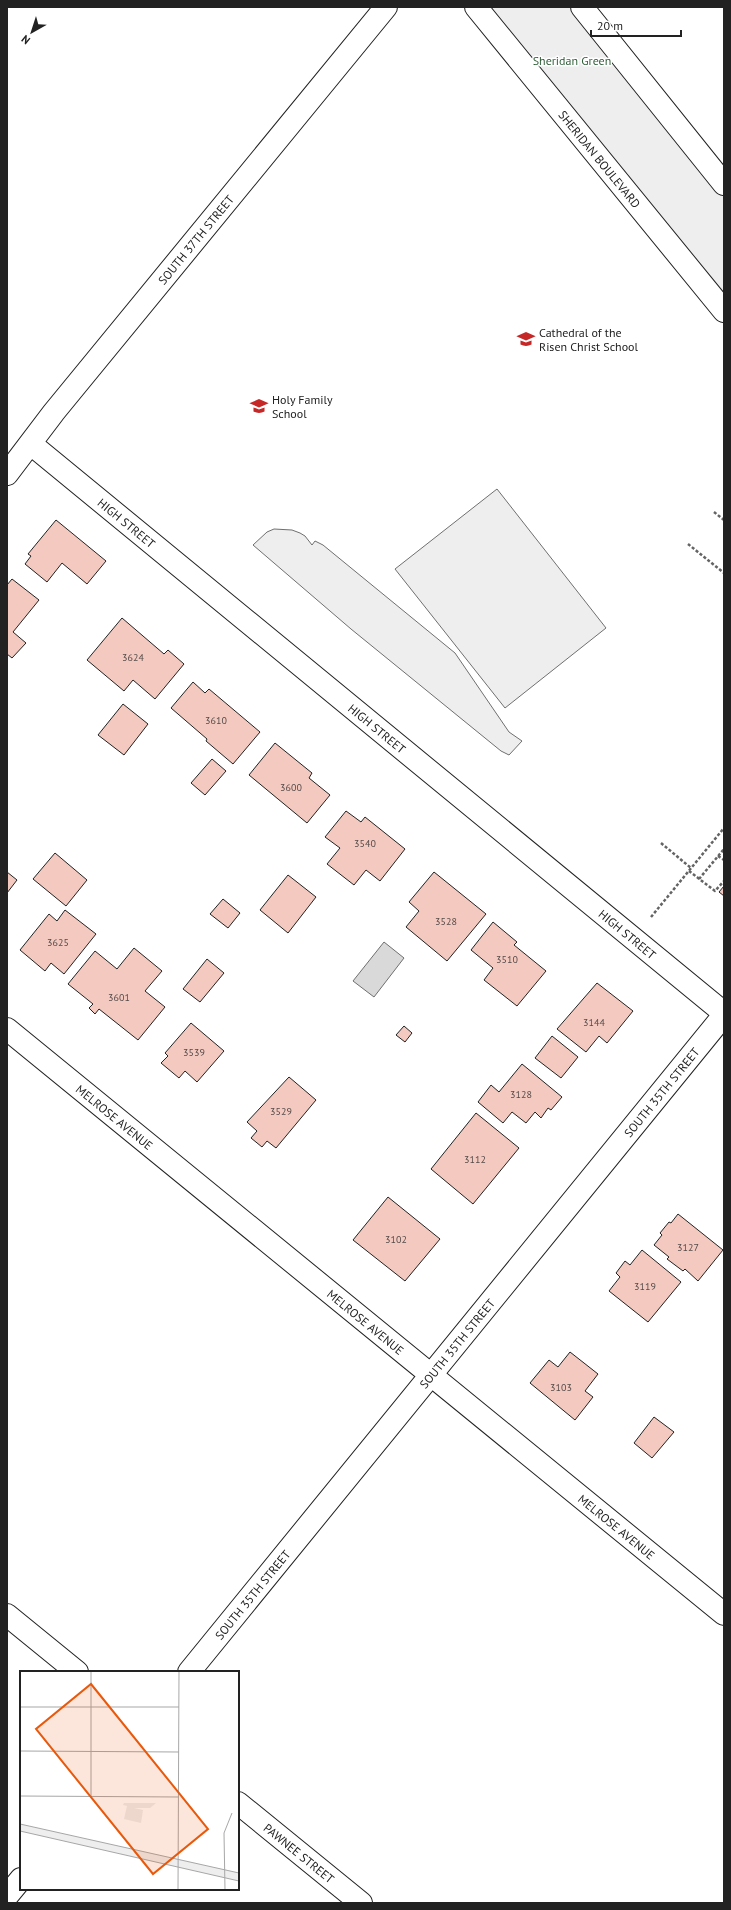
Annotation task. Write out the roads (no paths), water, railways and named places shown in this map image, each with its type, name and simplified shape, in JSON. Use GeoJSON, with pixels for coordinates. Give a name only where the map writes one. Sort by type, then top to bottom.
{"type":"FeatureCollection","features":[{"type":"Feature","properties":{"kind":"street","name":"SOUTH 37TH STREET"},"geometry":{"type":"LineString","coordinates":[[7,474],[54,412],[386,7]]}},
{"type":"Feature","properties":{"kind":"street","name":"SHERIDAN BOULEVARD"},"geometry":{"type":"LineString","coordinates":[[476,7],[724,311]]}},
{"type":"Feature","properties":{"kind":"street"},"geometry":{"type":"LineString","coordinates":[[582,7],[724,184]]}},
{"type":"Feature","properties":{"kind":"street","name":"HIGH STREET"},"geometry":{"type":"LineString","coordinates":[[31,444],[724,1014]]}},
{"type":"Feature","properties":{"kind":"street","name":"SOUTH 35TH STREET"},"geometry":{"type":"LineString","coordinates":[[190,1671],[724,1014]]}},
{"type":"Feature","properties":{"kind":"street","name":"MELROSE AVENUE"},"geometry":{"type":"LineString","coordinates":[[7,1029],[724,1614]]}},
{"type":"Feature","properties":{"kind":"street"},"geometry":{"type":"LineString","coordinates":[[7,1615],[76,1671]]}},
{"type":"Feature","properties":{"kind":"street","name":"PAWNEE STREET"},"geometry":{"type":"LineString","coordinates":[[239,1804],[361,1903]]}},
{"type":"Feature","properties":{"kind":"street"},"geometry":{"type":"LineString","coordinates":[[7,1896],[20,1880]]}},
{"type":"Feature","properties":{"kind":"place","name":"Cathedral of the Risen Christ School"},"geometry":{"type":"Point","coordinates":[526,339]}},
{"type":"Feature","properties":{"kind":"place","name":"Holy Family School"},"geometry":{"type":"Point","coordinates":[259,406]}},
{"type":"Feature","properties":{"kind":"park label","name":"Sheridan Green"},"geometry":{"type":"Point","coordinates":[572,60]}}]}
